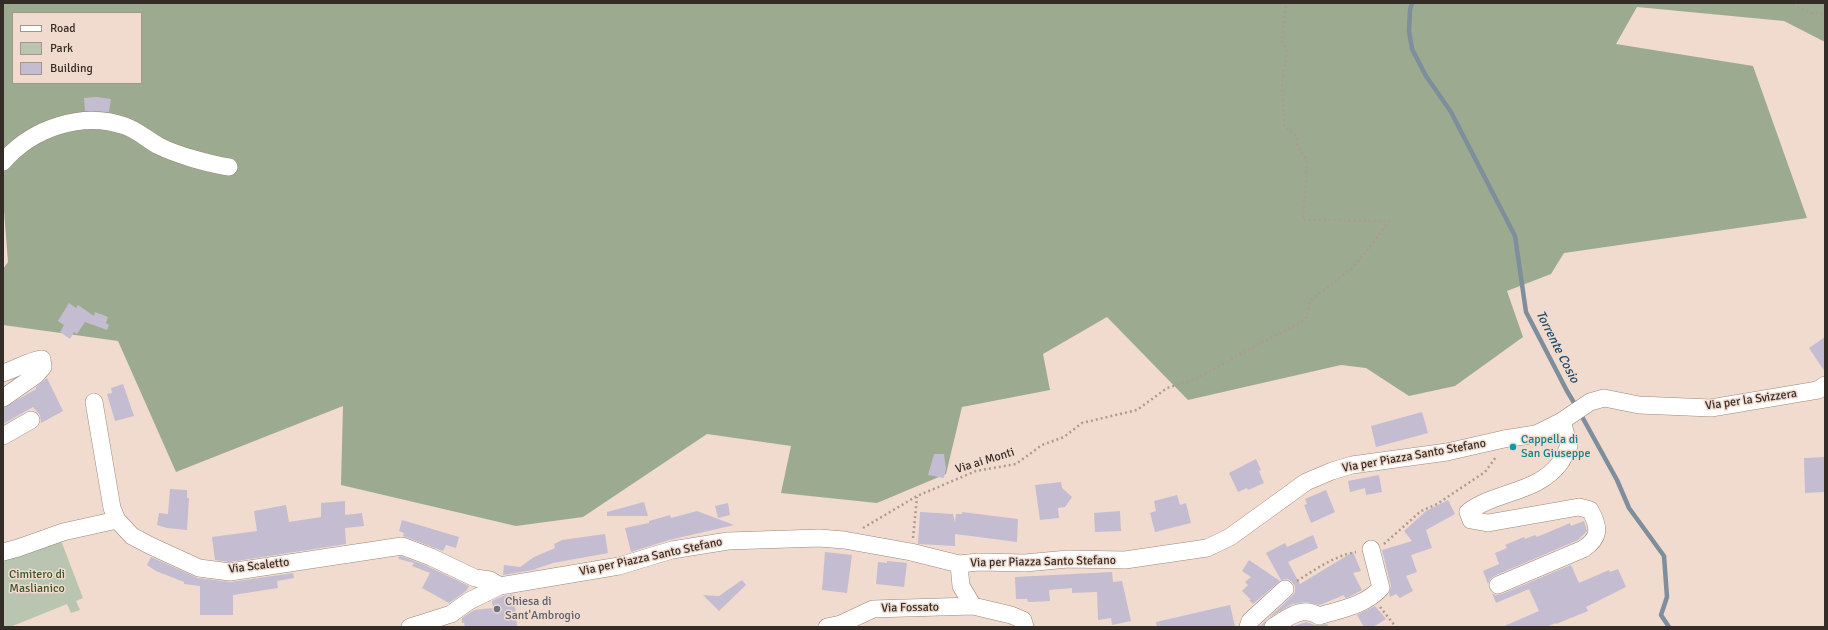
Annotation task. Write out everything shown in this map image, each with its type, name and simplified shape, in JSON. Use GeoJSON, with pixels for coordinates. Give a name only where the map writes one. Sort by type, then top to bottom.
{"type":"FeatureCollection","features":[{"type":"Feature","properties":{"kind":"street"},"geometry":{"type":"LineString","coordinates":[[3,162],[9,155],[30,139],[54,126],[68,122],[93,120],[126,126],[160,147],[213,165],[229,167]]}},
{"type":"Feature","properties":{"kind":"street"},"geometry":{"type":"LineString","coordinates":[[3,373],[20,367],[32,360],[42,359],[43,367],[36,375],[3,398]]}},
{"type":"Feature","properties":{"kind":"street","name":"Via per la Svizzera"},"geometry":{"type":"LineString","coordinates":[[1562,421],[1590,402],[1604,398],[1639,405],[1711,408],[1818,390],[1825,385]]}},
{"type":"Feature","properties":{"kind":"street"},"geometry":{"type":"LineString","coordinates":[[3,552],[63,532],[117,520],[112,508],[94,402]]}},
{"type":"Feature","properties":{"kind":"street"},"geometry":{"type":"LineString","coordinates":[[3,436],[31,420]]}},
{"type":"Feature","properties":{"kind":"street"},"geometry":{"type":"LineString","coordinates":[[1498,585],[1583,549],[1593,542],[1597,536],[1594,517],[1590,510],[1580,507],[1488,524],[1471,520],[1468,512],[1478,504],[1529,487],[1548,474],[1560,463],[1569,446],[1562,421]]}},
{"type":"Feature","properties":{"kind":"street","name":"Via per Piazza Santo Stefano"},"geometry":{"type":"LineString","coordinates":[[500,586],[619,566],[672,550],[728,541],[819,538],[844,540],[912,552],[959,564],[978,562],[1025,563],[1068,560],[1125,560],[1207,548],[1230,537],[1306,482],[1332,471],[1352,465],[1447,452],[1504,439],[1536,434],[1562,421]]}},
{"type":"Feature","properties":{"kind":"street","name":"Via Scaletto"},"geometry":{"type":"LineString","coordinates":[[117,520],[132,536],[199,568],[230,572],[402,546],[431,557],[475,578],[490,580],[500,586]]}},
{"type":"Feature","properties":{"kind":"street"},"geometry":{"type":"LineString","coordinates":[[1273,627],[1296,612],[1312,611],[1319,616],[1358,604],[1372,597],[1381,588],[1371,549]]}},
{"type":"Feature","properties":{"kind":"street"},"geometry":{"type":"LineString","coordinates":[[959,564],[961,586],[973,606]]}},
{"type":"Feature","properties":{"kind":"street"},"geometry":{"type":"LineString","coordinates":[[410,627],[451,614],[469,601],[500,586]]}},
{"type":"Feature","properties":{"kind":"street"},"geometry":{"type":"LineString","coordinates":[[1248,627],[1250,621],[1284,589]]}},
{"type":"Feature","properties":{"kind":"street","name":"Via Fossato"},"geometry":{"type":"LineString","coordinates":[[827,627],[841,624],[873,609],[973,606],[1010,615],[1023,620],[1025,627]]}},
{"type":"Feature","properties":{"kind":"path","name":"Via ai Monti"},"geometry":{"type":"LineString","coordinates":[[870,523],[917,496],[976,471],[1016,464],[1042,445],[1064,437],[1082,423],[1137,410],[1167,388],[1196,379],[1305,320],[1311,300],[1350,270],[1366,252],[1389,220],[1303,220],[1307,162],[1298,146],[1296,135],[1284,126],[1282,82],[1286,52],[1282,41],[1286,3]]}},
{"type":"Feature","properties":{"kind":"path"},"geometry":{"type":"LineString","coordinates":[[1788,3],[1811,13],[1825,14]]}},
{"type":"Feature","properties":{"kind":"path"},"geometry":{"type":"LineString","coordinates":[[1284,589],[1329,561],[1344,554],[1383,545],[1421,511],[1437,504],[1485,472],[1504,446],[1504,439]]}},
{"type":"Feature","properties":{"kind":"path"},"geometry":{"type":"LineString","coordinates":[[912,552],[917,496]]}},
{"type":"Feature","properties":{"kind":"path"},"geometry":{"type":"LineString","coordinates":[[1372,597],[1396,627]]}},
{"type":"Feature","properties":{"kind":"green space"},"geometry":{"type":"Polygon","coordinates":[[[3,3],[1825,3],[1825,42],[1784,21],[1637,7],[1616,44],[1753,66],[1807,218],[1564,253],[1551,274],[1507,291],[1523,337],[1455,386],[1409,396],[1366,368],[1341,365],[1188,400],[1107,317],[1043,354],[1050,390],[962,407],[946,474],[877,503],[781,493],[791,446],[707,434],[583,517],[516,526],[341,485],[343,406],[176,472],[118,341],[3,325],[3,269],[8,262],[3,198],[3,3]]]}},
{"type":"Feature","properties":{"kind":"green space","name":"Cimitero di Maslianico"},"geometry":{"type":"Polygon","coordinates":[[[60,538],[83,598],[76,601],[80,610],[71,613],[67,604],[10,627],[3,627],[3,560],[60,538]]]}},
{"type":"Feature","properties":{"kind":"building"},"geometry":{"type":"Polygon","coordinates":[[[97,97],[111,99],[109,112],[85,111],[84,98],[97,97]]]}},
{"type":"Feature","properties":{"kind":"building"},"geometry":{"type":"Polygon","coordinates":[[[69,303],[76,308],[78,305],[94,316],[95,312],[108,317],[106,323],[109,325],[107,330],[85,322],[77,334],[74,332],[70,339],[60,332],[64,325],[58,321],[69,303]]]}},
{"type":"Feature","properties":{"kind":"building"},"geometry":{"type":"Polygon","coordinates":[[[1825,337],[1825,372],[1809,348],[1825,337]]]}},
{"type":"Feature","properties":{"kind":"building"},"geometry":{"type":"Polygon","coordinates":[[[47,378],[63,411],[41,423],[40,415],[33,407],[3,424],[3,408],[36,389],[36,387],[47,378]]]}},
{"type":"Feature","properties":{"kind":"building"},"geometry":{"type":"Polygon","coordinates":[[[123,384],[134,416],[115,421],[107,394],[112,393],[111,388],[123,384]]]}},
{"type":"Feature","properties":{"kind":"building"},"geometry":{"type":"Polygon","coordinates":[[[1422,412],[1428,433],[1376,447],[1371,426],[1422,412]]]}},
{"type":"Feature","properties":{"kind":"building"},"geometry":{"type":"Polygon","coordinates":[[[934,454],[944,454],[946,469],[944,478],[928,475],[934,454]]]}},
{"type":"Feature","properties":{"kind":"building"},"geometry":{"type":"Polygon","coordinates":[[[1825,457],[1825,492],[1805,493],[1804,458],[1825,457]]]}},
{"type":"Feature","properties":{"kind":"building"},"geometry":{"type":"Polygon","coordinates":[[[1256,459],[1261,470],[1259,471],[1264,483],[1248,490],[1247,488],[1238,492],[1229,473],[1256,459]]]}},
{"type":"Feature","properties":{"kind":"building"},"geometry":{"type":"Polygon","coordinates":[[[1379,475],[1382,492],[1366,495],[1365,488],[1350,492],[1348,481],[1379,475]]]}},
{"type":"Feature","properties":{"kind":"building"},"geometry":{"type":"Polygon","coordinates":[[[1061,482],[1062,488],[1072,497],[1065,507],[1058,508],[1059,518],[1040,520],[1035,485],[1061,482]]]}},
{"type":"Feature","properties":{"kind":"building"},"geometry":{"type":"Polygon","coordinates":[[[170,489],[187,490],[187,498],[189,498],[187,530],[167,528],[157,525],[159,513],[168,514],[170,489]]]}},
{"type":"Feature","properties":{"kind":"building"},"geometry":{"type":"Polygon","coordinates":[[[1326,490],[1335,512],[1311,523],[1304,505],[1307,504],[1305,499],[1326,490]]]}},
{"type":"Feature","properties":{"kind":"building"},"geometry":{"type":"Polygon","coordinates":[[[1177,495],[1180,505],[1186,503],[1191,523],[1155,532],[1150,513],[1156,511],[1154,501],[1177,495]]]}},
{"type":"Feature","properties":{"kind":"building"},"geometry":{"type":"Polygon","coordinates":[[[1448,500],[1455,514],[1426,530],[1432,548],[1411,555],[1417,572],[1406,576],[1413,591],[1400,598],[1396,594],[1390,597],[1389,593],[1391,586],[1382,550],[1412,541],[1404,531],[1426,511],[1448,500]]]}},
{"type":"Feature","properties":{"kind":"building"},"geometry":{"type":"Polygon","coordinates":[[[345,501],[345,515],[362,513],[364,526],[345,528],[346,544],[230,562],[215,560],[212,537],[257,531],[254,511],[286,505],[289,522],[321,517],[321,503],[345,501]]]}},
{"type":"Feature","properties":{"kind":"building"},"geometry":{"type":"Polygon","coordinates":[[[644,502],[648,516],[607,516],[607,512],[644,502]]]}},
{"type":"Feature","properties":{"kind":"building"},"geometry":{"type":"Polygon","coordinates":[[[728,503],[730,515],[718,518],[715,506],[728,503]]]}},
{"type":"Feature","properties":{"kind":"building"},"geometry":{"type":"Polygon","coordinates":[[[697,511],[734,525],[669,540],[631,552],[625,528],[649,523],[649,521],[670,515],[671,518],[697,511]]]}},
{"type":"Feature","properties":{"kind":"building"},"geometry":{"type":"Polygon","coordinates":[[[1120,511],[1121,531],[1095,532],[1094,513],[1120,511]]]}},
{"type":"Feature","properties":{"kind":"building"},"geometry":{"type":"Polygon","coordinates":[[[920,512],[953,514],[955,522],[956,514],[962,514],[962,512],[1018,519],[1017,542],[955,534],[955,546],[918,544],[920,512]]]}},
{"type":"Feature","properties":{"kind":"building"},"geometry":{"type":"Polygon","coordinates":[[[402,520],[459,537],[456,548],[446,545],[443,551],[403,536],[404,533],[399,531],[402,520]]]}},
{"type":"Feature","properties":{"kind":"building"},"geometry":{"type":"Polygon","coordinates":[[[1584,521],[1587,531],[1578,540],[1494,576],[1490,579],[1488,584],[1483,571],[1499,564],[1495,553],[1507,548],[1505,545],[1524,537],[1525,539],[1535,535],[1537,537],[1570,523],[1571,526],[1584,521]]]}},
{"type":"Feature","properties":{"kind":"building"},"geometry":{"type":"Polygon","coordinates":[[[605,534],[608,553],[553,563],[535,569],[538,569],[503,575],[504,565],[520,567],[534,557],[555,548],[554,544],[562,540],[605,534]]]}},
{"type":"Feature","properties":{"kind":"building"},"geometry":{"type":"Polygon","coordinates":[[[1313,535],[1318,548],[1288,562],[1300,584],[1353,552],[1361,571],[1353,573],[1362,590],[1349,597],[1345,598],[1344,595],[1320,605],[1306,602],[1292,604],[1268,618],[1292,596],[1295,592],[1295,586],[1288,579],[1281,580],[1266,553],[1285,543],[1287,547],[1313,535]]]}},
{"type":"Feature","properties":{"kind":"building"},"geometry":{"type":"Polygon","coordinates":[[[825,552],[852,555],[847,593],[822,590],[825,552]]]}},
{"type":"Feature","properties":{"kind":"building"},"geometry":{"type":"Polygon","coordinates":[[[401,556],[427,566],[469,586],[466,591],[449,603],[422,588],[430,573],[412,566],[414,563],[399,559],[398,557],[401,556]]]}},
{"type":"Feature","properties":{"kind":"building"},"geometry":{"type":"Polygon","coordinates":[[[151,557],[198,578],[231,582],[293,573],[294,578],[277,581],[278,588],[233,595],[233,615],[200,615],[200,586],[184,584],[184,582],[156,571],[147,565],[151,557]]]}},
{"type":"Feature","properties":{"kind":"building"},"geometry":{"type":"Polygon","coordinates":[[[1249,560],[1280,581],[1253,604],[1242,591],[1248,585],[1245,582],[1251,577],[1242,571],[1249,560]]]}},
{"type":"Feature","properties":{"kind":"building"},"geometry":{"type":"Polygon","coordinates":[[[887,561],[907,563],[904,587],[876,584],[878,562],[887,563],[887,561]]]}},
{"type":"Feature","properties":{"kind":"building"},"geometry":{"type":"Polygon","coordinates":[[[1571,565],[1579,583],[1609,570],[1610,572],[1618,569],[1626,587],[1586,607],[1588,611],[1556,624],[1546,627],[1502,627],[1539,611],[1529,589],[1496,603],[1492,593],[1496,595],[1502,594],[1571,565]]]}},
{"type":"Feature","properties":{"kind":"building"},"geometry":{"type":"Polygon","coordinates":[[[1112,572],[1113,582],[1122,581],[1131,621],[1112,625],[1111,618],[1098,620],[1097,592],[1072,593],[1072,588],[1049,590],[1050,601],[1028,602],[1027,599],[1016,599],[1015,577],[1112,572]]]}},
{"type":"Feature","properties":{"kind":"building"},"geometry":{"type":"Polygon","coordinates":[[[742,580],[746,585],[719,611],[703,595],[719,596],[742,580]]]}},
{"type":"Feature","properties":{"kind":"building","name":"Chiesa di Sant'Ambrogio"},"geometry":{"type":"Polygon","coordinates":[[[514,594],[517,627],[465,627],[464,623],[462,623],[462,618],[474,610],[493,608],[492,601],[503,596],[514,594]]]}},
{"type":"Feature","properties":{"kind":"building"},"geometry":{"type":"Polygon","coordinates":[[[1230,605],[1235,627],[1157,627],[1156,622],[1230,605]]]}},
{"type":"Feature","properties":{"kind":"building"},"geometry":{"type":"Polygon","coordinates":[[[1375,606],[1386,619],[1373,627],[1364,627],[1357,615],[1375,606]]]}},
{"type":"Feature","properties":{"kind":"building"},"geometry":{"type":"Polygon","coordinates":[[[1267,620],[1263,627],[1259,627],[1267,620]]]}},
{"type":"Feature","properties":{"kind":"building"},"geometry":{"type":"Polygon","coordinates":[[[1306,622],[1315,625],[1327,624],[1329,627],[1291,627],[1306,622]]]}},
{"type":"Feature","properties":{"kind":"waterway","name":"Torrente Cosio"},"geometry":{"type":"LineString","coordinates":[[1412,3],[1410,10],[1409,31],[1412,49],[1426,76],[1451,112],[1515,236],[1526,312],[1576,406]]}},
{"type":"Feature","properties":{"kind":"waterway","name":"Torrente Cosio"},"geometry":{"type":"LineString","coordinates":[[1580,413],[1617,480],[1629,508],[1664,556],[1667,597],[1661,615],[1669,627]]}},
{"type":"Feature","properties":{"kind":"place","name":"Cappella di San Giuseppe"},"geometry":{"type":"Point","coordinates":[1513,447]}},
{"type":"Feature","properties":{"kind":"place","name":"Chiesa di Sant'Ambrogio"},"geometry":{"type":"Point","coordinates":[497,609]}}]}
